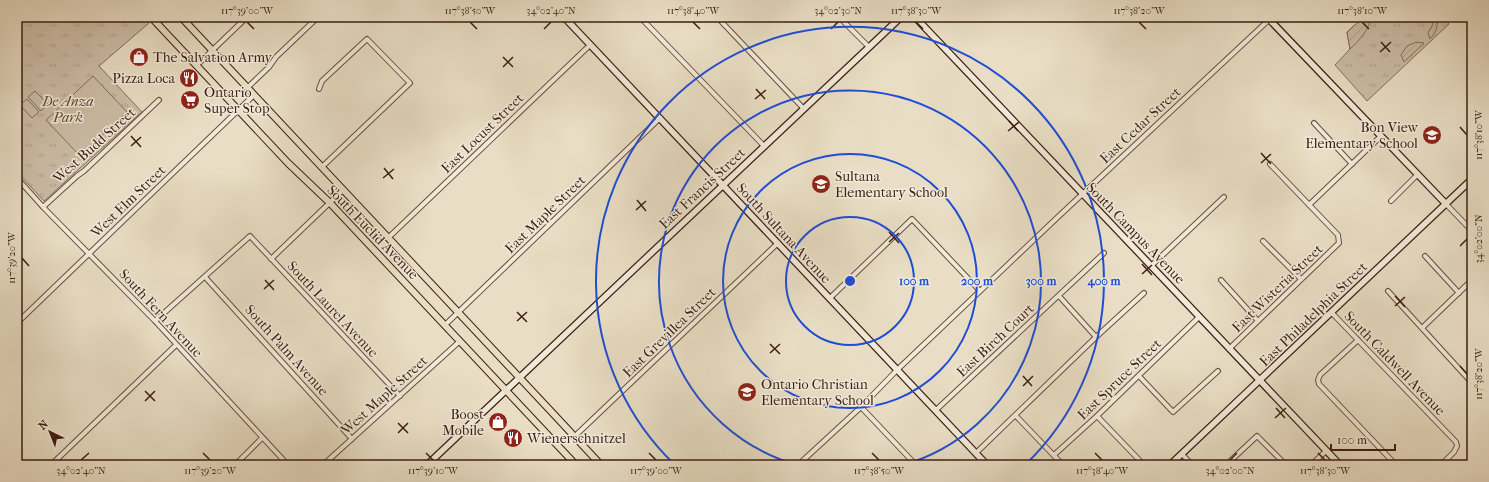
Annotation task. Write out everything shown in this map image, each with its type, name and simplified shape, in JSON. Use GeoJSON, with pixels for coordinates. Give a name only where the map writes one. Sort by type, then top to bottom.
{"type":"FeatureCollection","features":[{"type":"Feature","properties":{"kind":"main road","name":"South Euclid Avenue"},"geometry":{"type":"LineString","coordinates":[[152,17],[288,162],[330,203],[576,465]]}},
{"type":"Feature","properties":{"kind":"main road","name":"South Euclid Avenue"},"geometry":{"type":"LineString","coordinates":[[181,17],[601,465]]}},
{"type":"Feature","properties":{"kind":"street"},"geometry":{"type":"LineString","coordinates":[[197,65],[247,17]]}},
{"type":"Feature","properties":{"kind":"street"},"geometry":{"type":"LineString","coordinates":[[247,88],[269,67],[276,57],[318,17]]}},
{"type":"Feature","properties":{"kind":"street","name":"South Sultana Avenue"},"geometry":{"type":"LineString","coordinates":[[564,17],[987,465]]}},
{"type":"Feature","properties":{"kind":"street"},"geometry":{"type":"LineString","coordinates":[[640,17],[764,146]]}},
{"type":"Feature","properties":{"kind":"street"},"geometry":{"type":"LineString","coordinates":[[717,17],[804,109]]}},
{"type":"Feature","properties":{"kind":"street"},"geometry":{"type":"LineString","coordinates":[[839,17],[869,47]]}},
{"type":"Feature","properties":{"kind":"street","name":"East Francis Street"},"geometry":{"type":"LineString","coordinates":[[427,465],[901,17]]}},
{"type":"Feature","properties":{"kind":"street","name":"South Campus Avenue"},"geometry":{"type":"LineString","coordinates":[[915,17],[1082,195],[1340,465]]}},
{"type":"Feature","properties":{"kind":"street"},"geometry":{"type":"LineString","coordinates":[[1269,18],[1417,175],[1471,229]]}},
{"type":"Feature","properties":{"kind":"street","name":"East Cedar Street"},"geometry":{"type":"LineString","coordinates":[[798,465],[861,407],[897,370],[1269,18]]}},
{"type":"Feature","properties":{"kind":"street"},"geometry":{"type":"LineString","coordinates":[[320,89],[322,81],[367,39],[410,83],[322,168]]}},
{"type":"Feature","properties":{"kind":"street","name":"East Locust Street"},"geometry":{"type":"LineString","coordinates":[[388,238],[590,45]]}},
{"type":"Feature","properties":{"kind":"street","name":"West Elm Street"},"geometry":{"type":"LineString","coordinates":[[17,323],[254,95]]}},
{"type":"Feature","properties":{"kind":"street","name":"West Budd Street"},"geometry":{"type":"LineString","coordinates":[[43,206],[84,171],[159,100]]}},
{"type":"Feature","properties":{"kind":"street","name":"East Maple Street"},"geometry":{"type":"LineString","coordinates":[[445,325],[660,118]]}},
{"type":"Feature","properties":{"kind":"street"},"geometry":{"type":"LineString","coordinates":[[1314,123],[1352,164]]}},
{"type":"Feature","properties":{"kind":"street"},"geometry":{"type":"LineString","coordinates":[[1270,164],[1309,205],[1381,136]]}},
{"type":"Feature","properties":{"kind":"street"},"geometry":{"type":"LineString","coordinates":[[1390,201],[1417,175]]}},
{"type":"Feature","properties":{"kind":"street","name":"South Fern Avenue"},"geometry":{"type":"LineString","coordinates":[[17,178],[155,321],[288,465]]}},
{"type":"Feature","properties":{"kind":"street","name":"East Philadelphia Street"},"geometry":{"type":"LineString","coordinates":[[1170,465],[1472,179]]}},
{"type":"Feature","properties":{"kind":"street"},"geometry":{"type":"LineString","coordinates":[[271,259],[343,190]]}},
{"type":"Feature","properties":{"kind":"street"},"geometry":{"type":"LineString","coordinates":[[1151,266],[1224,197]]}},
{"type":"Feature","properties":{"kind":"street","name":"East Wisteria Street"},"geometry":{"type":"LineString","coordinates":[[1229,349],[1339,243],[1338,235],[1309,205]]}},
{"type":"Feature","properties":{"kind":"street"},"geometry":{"type":"LineString","coordinates":[[830,298],[912,219],[980,291]]}},
{"type":"Feature","properties":{"kind":"street","name":"South Laurel Avenue"},"geometry":{"type":"LineString","coordinates":[[205,277],[250,236],[400,396]]}},
{"type":"Feature","properties":{"kind":"street"},"geometry":{"type":"LineString","coordinates":[[1263,241],[1301,279]]}},
{"type":"Feature","properties":{"kind":"street","name":"East Grevillea Street"},"geometry":{"type":"LineString","coordinates":[[575,436],[778,243]]}},
{"type":"Feature","properties":{"kind":"street","name":"East Birch Court"},"geometry":{"type":"LineString","coordinates":[[936,410],[1104,253]]}},
{"type":"Feature","properties":{"kind":"street"},"geometry":{"type":"LineString","coordinates":[[1425,256],[1459,293]]}},
{"type":"Feature","properties":{"kind":"street"},"geometry":{"type":"LineString","coordinates":[[155,321],[205,277]]}},
{"type":"Feature","properties":{"kind":"street","name":"South Palm Avenue"},"geometry":{"type":"LineString","coordinates":[[205,277],[352,439]]}},
{"type":"Feature","properties":{"kind":"street"},"geometry":{"type":"LineString","coordinates":[[1222,280],[1258,321]]}},
{"type":"Feature","properties":{"kind":"street"},"geometry":{"type":"LineString","coordinates":[[1422,328],[1472,280]]}},
{"type":"Feature","properties":{"kind":"street"},"geometry":{"type":"LineString","coordinates":[[1388,291],[1472,383]]}},
{"type":"Feature","properties":{"kind":"street"},"geometry":{"type":"LineString","coordinates":[[976,453],[1096,337],[1144,293]]}},
{"type":"Feature","properties":{"kind":"street"},"geometry":{"type":"LineString","coordinates":[[1059,296],[1096,337]]}},
{"type":"Feature","properties":{"kind":"street","name":"South Caldwell Avenue"},"geometry":{"type":"LineString","coordinates":[[1332,313],[1456,442],[1457,446],[1454,452],[1441,465]]}},
{"type":"Feature","properties":{"kind":"street","name":"East Spruce Street"},"geometry":{"type":"LineString","coordinates":[[1054,455],[1097,416],[1199,317]]}},
{"type":"Feature","properties":{"kind":"street"},"geometry":{"type":"LineString","coordinates":[[1358,340],[1320,375],[1318,380],[1319,384],[1396,465]]}},
{"type":"Feature","properties":{"kind":"street","name":"West Maple Street"},"geometry":{"type":"LineString","coordinates":[[323,465],[460,341]]}},
{"type":"Feature","properties":{"kind":"street"},"geometry":{"type":"LineString","coordinates":[[51,465],[176,345]]}},
{"type":"Feature","properties":{"kind":"street"},"geometry":{"type":"LineString","coordinates":[[1139,376],[1173,412],[1218,371]]}},
{"type":"Feature","properties":{"kind":"street"},"geometry":{"type":"LineString","coordinates":[[861,407],[916,465]]}},
{"type":"Feature","properties":{"kind":"street"},"geometry":{"type":"LineString","coordinates":[[1016,416],[1063,465]]}},
{"type":"Feature","properties":{"kind":"street"},"geometry":{"type":"LineString","coordinates":[[1097,416],[1144,465]]}},
{"type":"Feature","properties":{"kind":"street"},"geometry":{"type":"LineString","coordinates":[[1226,465],[1257,436],[1286,465]]}},
{"type":"Feature","properties":{"kind":"street"},"geometry":{"type":"LineString","coordinates":[[235,465],[262,438]]}},
{"type":"Feature","properties":{"kind":"street"},"geometry":{"type":"LineString","coordinates":[[1311,465],[1326,451]]}},
{"type":"Feature","properties":{"kind":"street"},"geometry":{"type":"LineString","coordinates":[[1182,454],[1192,465]]}},
{"type":"Feature","properties":{"kind":"green space","name":"De Anza Park"},"geometry":{"type":"Polygon","coordinates":[[[17,17],[144,17],[149,23],[99,66],[142,112],[44,201],[17,172],[17,17]]]}},
{"type":"Feature","properties":{"kind":"green space"},"geometry":{"type":"Polygon","coordinates":[[[1364,17],[1442,17],[1449,24],[1367,101],[1335,65],[1350,49],[1347,32],[1364,17]]]}},
{"type":"Feature","properties":{"kind":"green space"},"geometry":{"type":"Polygon","coordinates":[[[1364,17],[1370,17],[1368,26],[1360,39],[1350,49],[1347,32],[1364,17]]]}},
{"type":"Feature","properties":{"kind":"green space"},"geometry":{"type":"Polygon","coordinates":[[[1429,17],[1437,17],[1437,27],[1430,39],[1428,33],[1433,24],[1429,17]]]}},
{"type":"Feature","properties":{"kind":"green space"},"geometry":{"type":"Polygon","coordinates":[[[1416,42],[1424,43],[1404,62],[1401,55],[1407,46],[1416,42]]]}},
{"type":"Feature","properties":{"kind":"green space"},"geometry":{"type":"Polygon","coordinates":[[[93,76],[127,112],[80,156],[46,120],[93,76]]]}},
{"type":"Feature","properties":{"kind":"green space"},"geometry":{"type":"Polygon","coordinates":[[[35,91],[48,104],[41,111],[28,97],[35,91]]]}},
{"type":"Feature","properties":{"kind":"green space"},"geometry":{"type":"Polygon","coordinates":[[[27,99],[39,112],[32,118],[20,105],[27,99]]]}},
{"type":"Feature","properties":{"kind":"place","name":"The Salvation Army"},"geometry":{"type":"Point","coordinates":[139,57]}},
{"type":"Feature","properties":{"kind":"place","name":"Pizza Loca"},"geometry":{"type":"Point","coordinates":[189,78]}},
{"type":"Feature","properties":{"kind":"place","name":"Ontario Super Stop"},"geometry":{"type":"Point","coordinates":[190,100]}},
{"type":"Feature","properties":{"kind":"place","name":"Bon View Elementary School"},"geometry":{"type":"Point","coordinates":[1432,135]}},
{"type":"Feature","properties":{"kind":"place","name":"Sultana Elementary School"},"geometry":{"type":"Point","coordinates":[821,184]}},
{"type":"Feature","properties":{"kind":"place","name":"Ontario Christian Elementary School"},"geometry":{"type":"Point","coordinates":[747,392]}},
{"type":"Feature","properties":{"kind":"place","name":"Boost Mobile"},"geometry":{"type":"Point","coordinates":[498,422]}},
{"type":"Feature","properties":{"kind":"place","name":"Wienerschnitzel"},"geometry":{"type":"Point","coordinates":[513,438]}}]}
